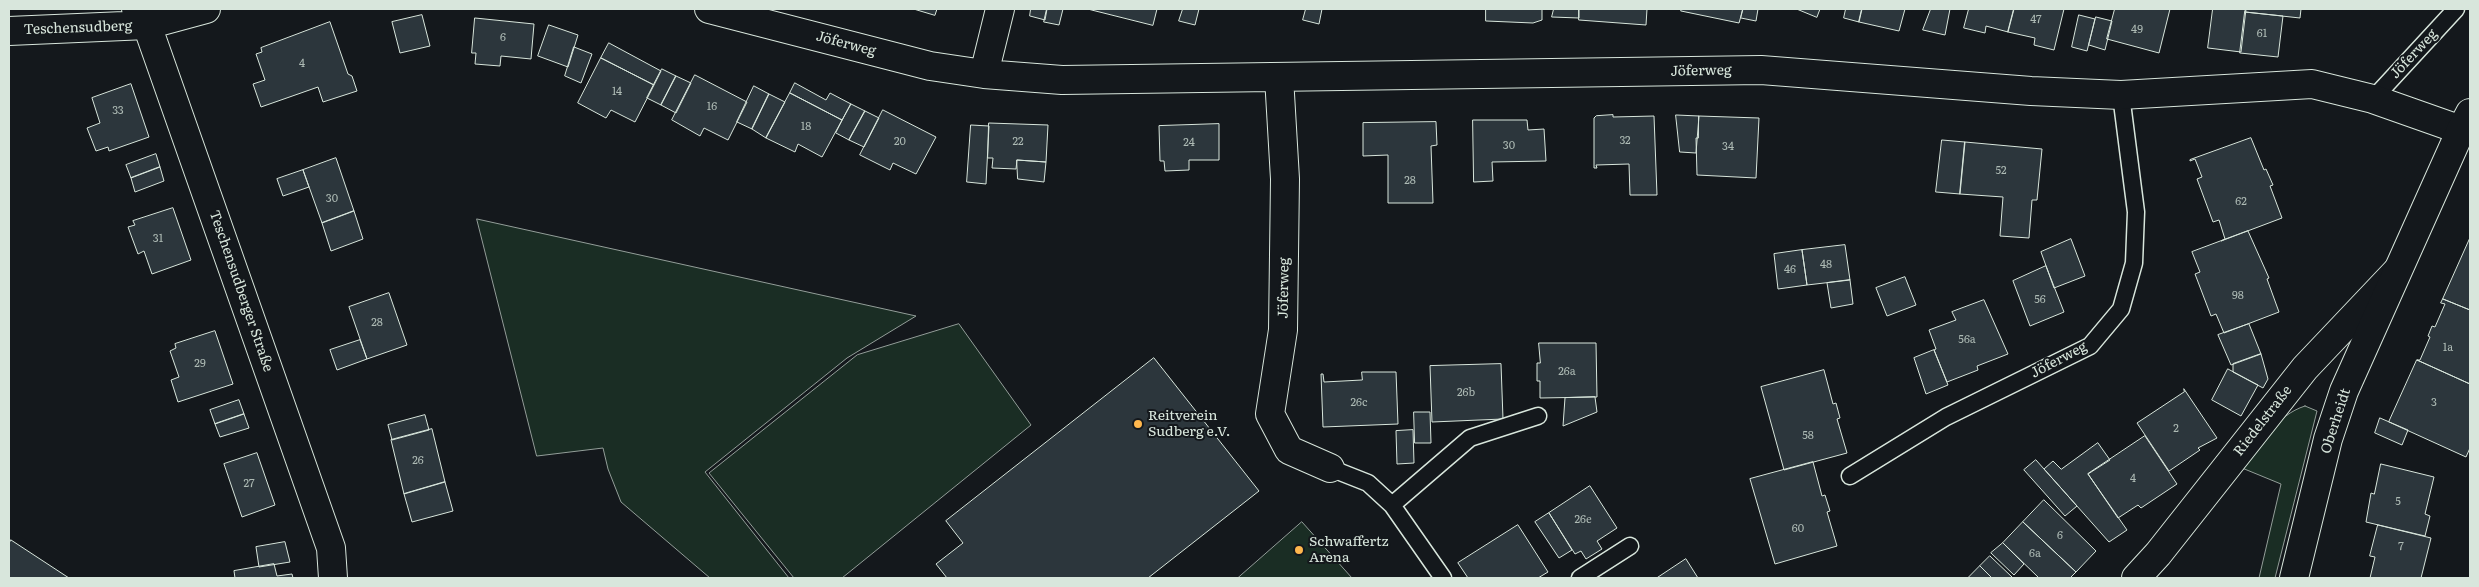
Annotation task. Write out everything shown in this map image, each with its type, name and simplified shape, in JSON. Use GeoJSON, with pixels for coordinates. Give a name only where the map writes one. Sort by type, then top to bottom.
{"type":"FeatureCollection","features":[{"type":"Feature","properties":{"kind":"street"},"geometry":{"type":"LineString","coordinates":[[142,17],[206,9]]}},
{"type":"Feature","properties":{"kind":"street","name":"Jöferweg"},"geometry":{"type":"LineString","coordinates":[[709,9],[930,66],[984,74],[1062,80],[1761,70],[2121,95],[2312,84],[2466,121]]}},
{"type":"Feature","properties":{"kind":"street"},"geometry":{"type":"LineString","coordinates":[[984,74],[1000,9]]}},
{"type":"Feature","properties":{"kind":"street","name":"Teschensudberg"},"geometry":{"type":"LineString","coordinates":[[9,31],[142,17]]}},
{"type":"Feature","properties":{"kind":"street","name":"Teschensudberger Straße"},"geometry":{"type":"LineString","coordinates":[[142,17],[331,548],[333,578]]}},
{"type":"Feature","properties":{"kind":"street","name":"Jöferweg"},"geometry":{"type":"LineString","coordinates":[[1279,76],[1285,179],[1283,330],[1270,414],[1289,450],[1330,468]]}},
{"type":"Feature","properties":{"kind":"street","name":"Oberheidt"},"geometry":{"type":"LineString","coordinates":[[2294,578],[2331,431],[2344,391],[2466,121]]}},
{"type":"Feature","properties":{"kind":"street","name":"Riedelstraße"},"geometry":{"type":"LineString","coordinates":[[2136,578],[2158,554],[2305,368],[2398,270]]}},
{"type":"Feature","properties":{"kind":"lane","name":"Jöferweg"},"geometry":{"type":"LineString","coordinates":[[2373,99],[2456,9]]}},
{"type":"Feature","properties":{"kind":"lane","name":"Jöferweg"},"geometry":{"type":"LineString","coordinates":[[1850,476],[1946,417],[2090,346],[2121,310],[2134,263],[2136,212],[2121,95]]}},
{"type":"Feature","properties":{"kind":"lane"},"geometry":{"type":"LineString","coordinates":[[1392,505],[1470,438],[1538,416]]}},
{"type":"Feature","properties":{"kind":"lane"},"geometry":{"type":"LineString","coordinates":[[1330,468],[1368,483],[1392,505],[1443,578]]}},
{"type":"Feature","properties":{"kind":"lane"},"geometry":{"type":"LineString","coordinates":[[1580,578],[1630,546]]}},
{"type":"Feature","properties":{"kind":"green space"},"geometry":{"type":"Polygon","coordinates":[[[477,219],[916,316],[847,358],[705,472],[789,578],[710,578],[621,502],[608,469],[603,448],[537,456],[477,219]]]}},
{"type":"Feature","properties":{"kind":"green space"},"geometry":{"type":"Polygon","coordinates":[[[959,324],[1031,425],[842,578],[794,578],[709,473],[857,355],[959,324]]]}},
{"type":"Feature","properties":{"kind":"green space"},"geometry":{"type":"Polygon","coordinates":[[[2305,406],[2317,411],[2275,578],[2259,578],[2281,484],[2242,468],[2269,432],[2285,416],[2305,406]]]}},
{"type":"Feature","properties":{"kind":"green space","name":"Schwaffertz Arena"},"geometry":{"type":"Polygon","coordinates":[[[1302,522],[1352,578],[1238,578],[1302,522]]]}},
{"type":"Feature","properties":{"kind":"building"},"geometry":{"type":"Polygon","coordinates":[[[914,9],[937,9],[935,15],[914,9]]]}},
{"type":"Feature","properties":{"kind":"building"},"geometry":{"type":"Polygon","coordinates":[[[1031,9],[1047,9],[1045,20],[1030,16],[1031,9]]]}},
{"type":"Feature","properties":{"kind":"building"},"geometry":{"type":"Polygon","coordinates":[[[1047,9],[1063,9],[1059,25],[1044,22],[1047,9]]]}},
{"type":"Feature","properties":{"kind":"building"},"geometry":{"type":"Polygon","coordinates":[[[1088,9],[1157,9],[1153,25],[1088,9]]]}},
{"type":"Feature","properties":{"kind":"building"},"geometry":{"type":"Polygon","coordinates":[[[1183,9],[1199,9],[1195,25],[1179,21],[1183,9]]]}},
{"type":"Feature","properties":{"kind":"building"},"geometry":{"type":"Polygon","coordinates":[[[1306,9],[1322,9],[1319,24],[1303,20],[1306,9]]]}},
{"type":"Feature","properties":{"kind":"building"},"geometry":{"type":"Polygon","coordinates":[[[1486,9],[1542,9],[1542,20],[1533,23],[1486,21],[1486,9]]]}},
{"type":"Feature","properties":{"kind":"building"},"geometry":{"type":"Polygon","coordinates":[[[1554,9],[1579,9],[1579,18],[1552,17],[1554,9]]]}},
{"type":"Feature","properties":{"kind":"building"},"geometry":{"type":"Polygon","coordinates":[[[1579,9],[1647,9],[1646,25],[1579,20],[1579,9]]]}},
{"type":"Feature","properties":{"kind":"building"},"geometry":{"type":"Polygon","coordinates":[[[1682,9],[1743,9],[1739,23],[1681,11],[1682,9]]]}},
{"type":"Feature","properties":{"kind":"building"},"geometry":{"type":"Polygon","coordinates":[[[1743,9],[1758,9],[1756,21],[1741,18],[1743,9]]]}},
{"type":"Feature","properties":{"kind":"building"},"geometry":{"type":"Polygon","coordinates":[[[1797,9],[1820,9],[1817,17],[1797,9]]]}},
{"type":"Feature","properties":{"kind":"building"},"geometry":{"type":"Polygon","coordinates":[[[1846,9],[1862,9],[1859,22],[1844,18],[1846,9]]]}},
{"type":"Feature","properties":{"kind":"building"},"geometry":{"type":"Polygon","coordinates":[[[1862,9],[1905,9],[1899,31],[1859,22],[1862,9]]]}},
{"type":"Feature","properties":{"kind":"building"},"geometry":{"type":"Polygon","coordinates":[[[1931,9],[1950,9],[1945,35],[1923,30],[1931,9]]]}},
{"type":"Feature","properties":{"kind":"building"},"geometry":{"type":"Polygon","coordinates":[[[1969,9],[2014,9],[2008,32],[1986,26],[1985,33],[1964,28],[1969,9]]]}},
{"type":"Feature","properties":{"kind":"building"},"geometry":{"type":"Polygon","coordinates":[[[2014,9],[2064,9],[2054,50],[2034,45],[2035,38],[2008,32],[2014,9]]]}},
{"type":"Feature","properties":{"kind":"building"},"geometry":{"type":"Polygon","coordinates":[[[2115,9],[2170,9],[2159,53],[2107,39],[2115,9]]]}},
{"type":"Feature","properties":{"kind":"building"},"geometry":{"type":"Polygon","coordinates":[[[2213,9],[2246,9],[2241,52],[2208,48],[2213,9]]]}},
{"type":"Feature","properties":{"kind":"building"},"geometry":{"type":"Polygon","coordinates":[[[2246,9],[2301,9],[2300,18],[2245,12],[2246,9]]]}},
{"type":"Feature","properties":{"kind":"building"},"geometry":{"type":"Polygon","coordinates":[[[2245,12],[2283,16],[2278,57],[2240,53],[2245,12]]]}},
{"type":"Feature","properties":{"kind":"building"},"geometry":{"type":"Polygon","coordinates":[[[422,15],[430,46],[400,53],[392,22],[422,15]]]}},
{"type":"Feature","properties":{"kind":"building"},"geometry":{"type":"Polygon","coordinates":[[[2079,15],[2095,19],[2087,51],[2072,47],[2079,15]]]}},
{"type":"Feature","properties":{"kind":"building"},"geometry":{"type":"Polygon","coordinates":[[[2096,17],[2112,21],[2105,50],[2089,45],[2096,17]]]}},
{"type":"Feature","properties":{"kind":"building"},"geometry":{"type":"Polygon","coordinates":[[[475,18],[534,24],[531,59],[501,56],[500,66],[475,64],[476,53],[472,53],[475,18]]]}},
{"type":"Feature","properties":{"kind":"building"},"geometry":{"type":"Polygon","coordinates":[[[330,22],[348,74],[352,76],[357,91],[323,102],[318,87],[261,107],[253,84],[265,80],[256,54],[262,52],[261,48],[330,22]]]}},
{"type":"Feature","properties":{"kind":"building"},"geometry":{"type":"Polygon","coordinates":[[[549,25],[578,35],[568,67],[538,56],[549,25]]]}},
{"type":"Feature","properties":{"kind":"building"},"geometry":{"type":"Polygon","coordinates":[[[609,43],[661,71],[654,85],[601,58],[609,43]]]}},
{"type":"Feature","properties":{"kind":"building"},"geometry":{"type":"Polygon","coordinates":[[[574,47],[592,54],[581,83],[565,76],[574,47]]]}},
{"type":"Feature","properties":{"kind":"building"},"geometry":{"type":"Polygon","coordinates":[[[601,58],[654,85],[635,122],[611,110],[606,118],[578,103],[601,58]]]}},
{"type":"Feature","properties":{"kind":"building"},"geometry":{"type":"Polygon","coordinates":[[[662,69],[676,76],[661,105],[647,98],[662,69]]]}},
{"type":"Feature","properties":{"kind":"building"},"geometry":{"type":"Polygon","coordinates":[[[695,75],[747,102],[728,140],[704,128],[700,136],[672,120],[695,75]]]}},
{"type":"Feature","properties":{"kind":"building"},"geometry":{"type":"Polygon","coordinates":[[[676,76],[691,83],[676,113],[661,105],[676,76]]]}},
{"type":"Feature","properties":{"kind":"building"},"geometry":{"type":"Polygon","coordinates":[[[795,83],[826,100],[830,93],[851,104],[842,120],[790,93],[795,83]]]}},
{"type":"Feature","properties":{"kind":"building"},"geometry":{"type":"Polygon","coordinates":[[[131,84],[149,137],[109,151],[108,147],[96,151],[87,128],[100,123],[92,98],[131,84]]]}},
{"type":"Feature","properties":{"kind":"building"},"geometry":{"type":"Polygon","coordinates":[[[754,86],[769,94],[752,129],[737,122],[754,86]]]}},
{"type":"Feature","properties":{"kind":"building"},"geometry":{"type":"Polygon","coordinates":[[[790,93],[842,120],[822,157],[798,144],[795,152],[766,138],[790,93]]]}},
{"type":"Feature","properties":{"kind":"building"},"geometry":{"type":"Polygon","coordinates":[[[769,94],[785,102],[766,138],[752,129],[769,94]]]}},
{"type":"Feature","properties":{"kind":"building"},"geometry":{"type":"Polygon","coordinates":[[[851,104],[865,111],[849,140],[836,133],[851,104]]]}},
{"type":"Feature","properties":{"kind":"building"},"geometry":{"type":"Polygon","coordinates":[[[883,110],[936,137],[916,174],[893,163],[890,170],[860,155],[883,110]]]}},
{"type":"Feature","properties":{"kind":"building"},"geometry":{"type":"Polygon","coordinates":[[[865,111],[879,118],[864,147],[849,140],[865,111]]]}},
{"type":"Feature","properties":{"kind":"building"},"geometry":{"type":"Polygon","coordinates":[[[1613,115],[1613,117],[1654,116],[1657,195],[1630,195],[1629,164],[1596,165],[1597,168],[1594,168],[1594,118],[1596,116],[1613,115]]]}},
{"type":"Feature","properties":{"kind":"building"},"geometry":{"type":"Polygon","coordinates":[[[1676,115],[1699,116],[1696,153],[1680,152],[1676,115]]]}},
{"type":"Feature","properties":{"kind":"building"},"geometry":{"type":"Polygon","coordinates":[[[1699,116],[1759,118],[1756,178],[1697,175],[1696,138],[1698,138],[1699,116]]]}},
{"type":"Feature","properties":{"kind":"building"},"geometry":{"type":"Polygon","coordinates":[[[1473,120],[1527,120],[1528,130],[1544,129],[1546,161],[1492,162],[1493,181],[1474,182],[1473,120]]]}},
{"type":"Feature","properties":{"kind":"building"},"geometry":{"type":"Polygon","coordinates":[[[1436,122],[1437,145],[1431,146],[1433,203],[1388,203],[1388,155],[1363,156],[1363,123],[1436,122]]]}},
{"type":"Feature","properties":{"kind":"building"},"geometry":{"type":"Polygon","coordinates":[[[989,123],[1048,125],[1046,162],[1017,160],[1016,169],[992,168],[993,158],[988,158],[989,123]]]}},
{"type":"Feature","properties":{"kind":"building"},"geometry":{"type":"Polygon","coordinates":[[[1219,124],[1219,160],[1189,160],[1189,170],[1165,171],[1164,161],[1160,161],[1159,126],[1219,124]]]}},
{"type":"Feature","properties":{"kind":"building"},"geometry":{"type":"Polygon","coordinates":[[[971,125],[989,126],[986,184],[967,182],[971,125]]]}},
{"type":"Feature","properties":{"kind":"building"},"geometry":{"type":"Polygon","coordinates":[[[2251,138],[2264,170],[2266,169],[2273,185],[2270,186],[2282,218],[2221,241],[2225,239],[2219,220],[2213,222],[2197,179],[2202,177],[2195,159],[2190,160],[2251,138]]]}},
{"type":"Feature","properties":{"kind":"building"},"geometry":{"type":"Polygon","coordinates":[[[1942,140],[1965,142],[1960,194],[1936,192],[1942,140]]]}},
{"type":"Feature","properties":{"kind":"building"},"geometry":{"type":"Polygon","coordinates":[[[1965,142],[2042,149],[2037,200],[2032,200],[2029,238],[2000,236],[2003,197],[1960,194],[1965,142]]]}},
{"type":"Feature","properties":{"kind":"building"},"geometry":{"type":"Polygon","coordinates":[[[156,154],[160,167],[131,178],[126,165],[156,154]]]}},
{"type":"Feature","properties":{"kind":"building"},"geometry":{"type":"Polygon","coordinates":[[[336,158],[354,211],[322,223],[303,170],[336,158]]]}},
{"type":"Feature","properties":{"kind":"building"},"geometry":{"type":"Polygon","coordinates":[[[1017,160],[1046,162],[1044,182],[1018,179],[1017,160]]]}},
{"type":"Feature","properties":{"kind":"building"},"geometry":{"type":"Polygon","coordinates":[[[160,167],[164,181],[135,192],[131,178],[160,167]]]}},
{"type":"Feature","properties":{"kind":"building"},"geometry":{"type":"Polygon","coordinates":[[[303,170],[309,187],[283,196],[277,179],[303,170]]]}},
{"type":"Feature","properties":{"kind":"building"},"geometry":{"type":"Polygon","coordinates":[[[173,208],[191,260],[152,274],[144,251],[138,254],[128,227],[135,225],[133,221],[173,208]]]}},
{"type":"Feature","properties":{"kind":"building"},"geometry":{"type":"Polygon","coordinates":[[[354,211],[363,239],[331,251],[322,223],[354,211]]]}},
{"type":"Feature","properties":{"kind":"building"},"geometry":{"type":"Polygon","coordinates":[[[2248,231],[2269,278],[2267,279],[2279,312],[2224,333],[2216,314],[2211,316],[2195,274],[2200,272],[2192,252],[2248,231]]]}},
{"type":"Feature","properties":{"kind":"building"},"geometry":{"type":"Polygon","coordinates":[[[2470,238],[2470,310],[2443,299],[2470,238]]]}},
{"type":"Feature","properties":{"kind":"building"},"geometry":{"type":"Polygon","coordinates":[[[2071,239],[2085,276],[2054,288],[2041,252],[2071,239]]]}},
{"type":"Feature","properties":{"kind":"building"},"geometry":{"type":"Polygon","coordinates":[[[1845,245],[1850,280],[1807,285],[1802,250],[1845,245]]]}},
{"type":"Feature","properties":{"kind":"building"},"geometry":{"type":"Polygon","coordinates":[[[1802,250],[1807,285],[1778,289],[1774,254],[1802,250]]]}},
{"type":"Feature","properties":{"kind":"building"},"geometry":{"type":"Polygon","coordinates":[[[2046,266],[2064,312],[2030,326],[2013,281],[2046,266]]]}},
{"type":"Feature","properties":{"kind":"building"},"geometry":{"type":"Polygon","coordinates":[[[1905,277],[1916,305],[1887,316],[1876,288],[1905,277]]]}},
{"type":"Feature","properties":{"kind":"building"},"geometry":{"type":"Polygon","coordinates":[[[1850,280],[1853,304],[1831,308],[1827,283],[1850,280]]]}},
{"type":"Feature","properties":{"kind":"building"},"geometry":{"type":"Polygon","coordinates":[[[389,293],[407,345],[367,359],[349,307],[389,293]]]}},
{"type":"Feature","properties":{"kind":"building"},"geometry":{"type":"Polygon","coordinates":[[[2443,299],[2470,310],[2470,384],[2417,360],[2420,360],[2430,337],[2428,336],[2432,326],[2435,327],[2445,304],[2441,303],[2443,299]]]}},
{"type":"Feature","properties":{"kind":"building"},"geometry":{"type":"Polygon","coordinates":[[[1984,300],[2008,354],[1977,366],[1978,370],[1947,382],[1934,350],[1936,349],[1929,330],[1956,320],[1952,312],[1984,300]]]}},
{"type":"Feature","properties":{"kind":"building"},"geometry":{"type":"Polygon","coordinates":[[[2249,324],[2261,354],[2231,365],[2218,335],[2249,324]]]}},
{"type":"Feature","properties":{"kind":"building"},"geometry":{"type":"Polygon","coordinates":[[[215,331],[233,384],[178,402],[171,380],[179,377],[170,351],[176,348],[175,344],[215,331]]]}},
{"type":"Feature","properties":{"kind":"building"},"geometry":{"type":"Polygon","coordinates":[[[360,340],[367,359],[337,370],[330,350],[360,340]]]}},
{"type":"Feature","properties":{"kind":"building"},"geometry":{"type":"Polygon","coordinates":[[[1539,343],[1596,343],[1597,397],[1540,398],[1540,381],[1537,381],[1537,363],[1540,363],[1539,343]]]}},
{"type":"Feature","properties":{"kind":"building"},"geometry":{"type":"Polygon","coordinates":[[[1934,350],[1948,385],[1926,394],[1914,358],[1934,350]]]}},
{"type":"Feature","properties":{"kind":"building"},"geometry":{"type":"Polygon","coordinates":[[[2261,354],[2268,379],[2263,388],[2233,372],[2233,364],[2261,354]]]}},
{"type":"Feature","properties":{"kind":"building","name":"Reitverein Sudberg e.V."},"geometry":{"type":"Polygon","coordinates":[[[1154,358],[1259,491],[1148,578],[947,578],[936,564],[963,543],[946,521],[1154,358]]]}},
{"type":"Feature","properties":{"kind":"building"},"geometry":{"type":"Polygon","coordinates":[[[2417,360],[2470,384],[2470,448],[2466,457],[2389,422],[2417,360]]]}},
{"type":"Feature","properties":{"kind":"building"},"geometry":{"type":"Polygon","coordinates":[[[1501,364],[1503,419],[1432,422],[1430,366],[1501,364]]]}},
{"type":"Feature","properties":{"kind":"building"},"geometry":{"type":"Polygon","coordinates":[[[2228,369],[2258,385],[2241,416],[2212,400],[2228,369]]]}},
{"type":"Feature","properties":{"kind":"building"},"geometry":{"type":"Polygon","coordinates":[[[1824,370],[1833,404],[1836,403],[1840,418],[1837,419],[1847,453],[1784,470],[1761,387],[1824,370]]]}},
{"type":"Feature","properties":{"kind":"building"},"geometry":{"type":"Polygon","coordinates":[[[1362,372],[1396,372],[1398,424],[1323,427],[1321,374],[1323,374],[1324,382],[1362,380],[1362,372]]]}},
{"type":"Feature","properties":{"kind":"building"},"geometry":{"type":"Polygon","coordinates":[[[2184,389],[2217,438],[2198,448],[2200,450],[2169,471],[2137,423],[2184,392],[2184,389]]]}},
{"type":"Feature","properties":{"kind":"building"},"geometry":{"type":"Polygon","coordinates":[[[1595,397],[1597,412],[1563,426],[1565,398],[1595,397]]]}},
{"type":"Feature","properties":{"kind":"building"},"geometry":{"type":"Polygon","coordinates":[[[239,400],[244,414],[215,424],[210,410],[239,400]]]}},
{"type":"Feature","properties":{"kind":"building"},"geometry":{"type":"Polygon","coordinates":[[[1414,412],[1430,412],[1431,443],[1415,443],[1414,412]]]}},
{"type":"Feature","properties":{"kind":"building"},"geometry":{"type":"Polygon","coordinates":[[[244,414],[249,428],[220,437],[215,424],[244,414]]]}},
{"type":"Feature","properties":{"kind":"building"},"geometry":{"type":"Polygon","coordinates":[[[425,415],[429,430],[392,440],[388,425],[425,415]]]}},
{"type":"Feature","properties":{"kind":"building"},"geometry":{"type":"Polygon","coordinates":[[[2380,418],[2408,430],[2402,445],[2375,433],[2380,418]]]}},
{"type":"Feature","properties":{"kind":"building"},"geometry":{"type":"Polygon","coordinates":[[[432,429],[445,482],[404,494],[391,440],[432,429]]]}},
{"type":"Feature","properties":{"kind":"building"},"geometry":{"type":"Polygon","coordinates":[[[1413,430],[1414,463],[1397,464],[1396,431],[1413,430]]]}},
{"type":"Feature","properties":{"kind":"building"},"geometry":{"type":"Polygon","coordinates":[[[2145,436],[2177,484],[2141,508],[2138,505],[2118,518],[2088,474],[2145,436]]]}},
{"type":"Feature","properties":{"kind":"building"},"geometry":{"type":"Polygon","coordinates":[[[2098,443],[2110,460],[2088,474],[2127,530],[2109,542],[2044,469],[2053,461],[2061,469],[2098,443]]]}},
{"type":"Feature","properties":{"kind":"building"},"geometry":{"type":"Polygon","coordinates":[[[257,453],[275,505],[242,517],[224,464],[257,453]]]}},
{"type":"Feature","properties":{"kind":"building"},"geometry":{"type":"Polygon","coordinates":[[[2036,460],[2077,506],[2065,516],[2024,470],[2036,460]]]}},
{"type":"Feature","properties":{"kind":"building"},"geometry":{"type":"Polygon","coordinates":[[[1813,462],[1822,496],[1825,495],[1830,511],[1827,512],[1837,546],[1775,564],[1750,479],[1813,462]]]}},
{"type":"Feature","properties":{"kind":"building"},"geometry":{"type":"Polygon","coordinates":[[[2381,464],[2434,477],[2425,514],[2430,516],[2425,536],[2366,522],[2371,493],[2374,494],[2381,464]]]}},
{"type":"Feature","properties":{"kind":"building"},"geometry":{"type":"Polygon","coordinates":[[[445,482],[453,511],[412,522],[404,494],[445,482]]]}},
{"type":"Feature","properties":{"kind":"building"},"geometry":{"type":"Polygon","coordinates":[[[1590,486],[1617,528],[1597,541],[1602,549],[1586,559],[1581,551],[1575,554],[1549,513],[1590,486]]]}},
{"type":"Feature","properties":{"kind":"building"},"geometry":{"type":"Polygon","coordinates":[[[2044,500],[2096,551],[2076,572],[2023,522],[2044,500]]]}},
{"type":"Feature","properties":{"kind":"building"},"geometry":{"type":"Polygon","coordinates":[[[1549,513],[1572,550],[1559,558],[1535,522],[1549,513]]]}},
{"type":"Feature","properties":{"kind":"building"},"geometry":{"type":"Polygon","coordinates":[[[2023,522],[2076,572],[2070,578],[2039,578],[2003,543],[2023,522]]]}},
{"type":"Feature","properties":{"kind":"building"},"geometry":{"type":"Polygon","coordinates":[[[1518,525],[1548,572],[1538,578],[1468,578],[1458,563],[1518,525]]]}},
{"type":"Feature","properties":{"kind":"building"},"geometry":{"type":"Polygon","coordinates":[[[2378,525],[2431,538],[2421,578],[2370,578],[2375,557],[2370,556],[2378,525]]]}},
{"type":"Feature","properties":{"kind":"building"},"geometry":{"type":"Polygon","coordinates":[[[11,540],[69,578],[9,578],[9,544],[11,540]]]}},
{"type":"Feature","properties":{"kind":"building"},"geometry":{"type":"Polygon","coordinates":[[[285,542],[290,562],[259,567],[256,547],[285,542]]]}},
{"type":"Feature","properties":{"kind":"building"},"geometry":{"type":"Polygon","coordinates":[[[2003,543],[2024,564],[2014,575],[1991,553],[2003,543]]]}},
{"type":"Feature","properties":{"kind":"building"},"geometry":{"type":"Polygon","coordinates":[[[1990,556],[2012,577],[1992,578],[1980,566],[1990,556]]]}},
{"type":"Feature","properties":{"kind":"building"},"geometry":{"type":"Polygon","coordinates":[[[1686,559],[1698,578],[1657,578],[1686,559]]]}},
{"type":"Feature","properties":{"kind":"building"},"geometry":{"type":"Polygon","coordinates":[[[274,564],[277,576],[292,574],[293,578],[235,578],[234,571],[274,564]]]}},
{"type":"Feature","properties":{"kind":"building"},"geometry":{"type":"Polygon","coordinates":[[[1980,566],[1992,578],[1968,578],[1980,566]]]}},
{"type":"Feature","properties":{"kind":"place","name":"Reitverein Sudberg e.V."},"geometry":{"type":"Point","coordinates":[1138,424]}},
{"type":"Feature","properties":{"kind":"place","name":"Schwaffertz Arena"},"geometry":{"type":"Point","coordinates":[1299,550]}}]}
